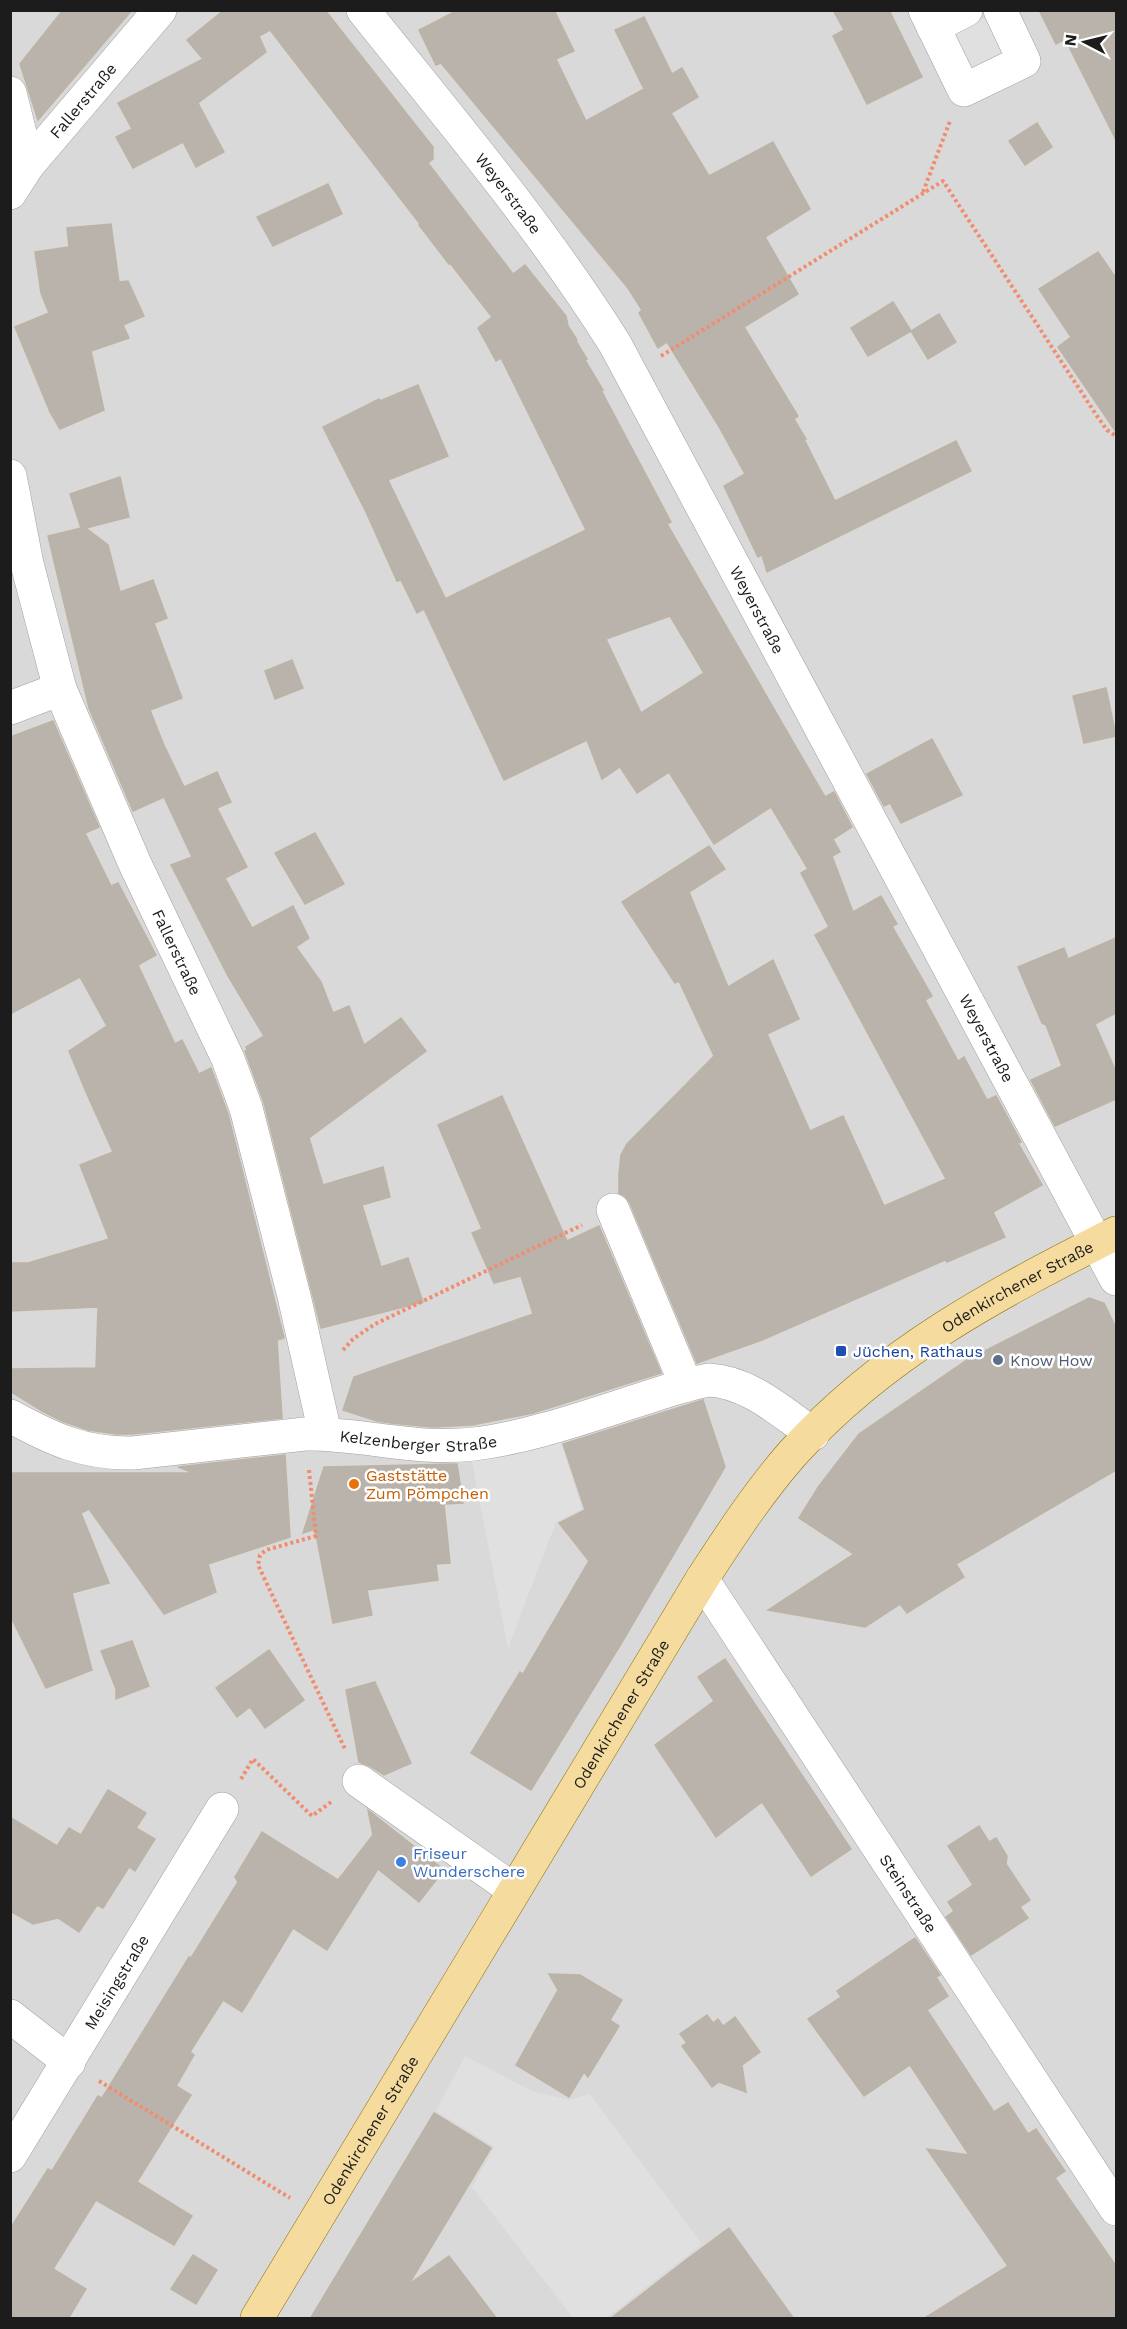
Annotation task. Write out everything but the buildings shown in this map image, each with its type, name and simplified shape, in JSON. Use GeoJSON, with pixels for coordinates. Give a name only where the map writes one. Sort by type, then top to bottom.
{"type":"FeatureCollection","features":[{"type":"Feature","properties":{"kind":"main road","name":"Odenkirchener Straße"},"geometry":{"type":"LineString","coordinates":[[257,2319],[702,1579],[755,1500],[813,1434],[873,1378],[943,1327],[1000,1293],[1107,1238]]}},
{"type":"Feature","properties":{"kind":"street","name":"Weyerstraße"},"geometry":{"type":"LineString","coordinates":[[363,10],[512,197],[575,281],[632,374],[1107,1238],[1116,1279]]}},
{"type":"Feature","properties":{"kind":"street"},"geometry":{"type":"LineString","coordinates":[[966,10],[929,19],[964,90],[1024,61],[1000,10]]}},
{"type":"Feature","properties":{"kind":"street","name":"Fallerstraße"},"geometry":{"type":"LineString","coordinates":[[10,193],[28,165],[159,11]]}},
{"type":"Feature","properties":{"kind":"street"},"geometry":{"type":"LineString","coordinates":[[10,93],[28,165]]}},
{"type":"Feature","properties":{"kind":"street","name":"Fallerstraße"},"geometry":{"type":"LineString","coordinates":[[10,476],[27,564],[60,689],[135,864],[228,1059],[242,1098],[294,1296],[315,1434]]}},
{"type":"Feature","properties":{"kind":"street"},"geometry":{"type":"LineString","coordinates":[[10,708],[60,689]]}},
{"type":"Feature","properties":{"kind":"street"},"geometry":{"type":"LineString","coordinates":[[613,1210],[686,1385]]}},
{"type":"Feature","properties":{"kind":"street","name":"Kelzenberger Straße"},"geometry":{"type":"LineString","coordinates":[[10,1416],[57,1440],[87,1450],[110,1454],[133,1454],[315,1434],[425,1446],[476,1444],[531,1432],[709,1380],[740,1386],[813,1434]]}},
{"type":"Feature","properties":{"kind":"street","name":"Steinstraße"},"geometry":{"type":"LineString","coordinates":[[702,1579],[1116,2209]]}},
{"type":"Feature","properties":{"kind":"street"},"geometry":{"type":"LineString","coordinates":[[359,1781],[514,1890]]}},
{"type":"Feature","properties":{"kind":"street","name":"Meisingstraße"},"geometry":{"type":"LineString","coordinates":[[10,2156],[222,1809]]}},
{"type":"Feature","properties":{"kind":"street"},"geometry":{"type":"LineString","coordinates":[[10,2016],[69,2062]]}},
{"type":"Feature","properties":{"kind":"path"},"geometry":{"type":"LineString","coordinates":[[923,192],[964,90]]}},
{"type":"Feature","properties":{"kind":"path"},"geometry":{"type":"LineString","coordinates":[[632,374],[943,181],[1097,416],[1107,430],[1116,436]]}},
{"type":"Feature","properties":{"kind":"path"},"geometry":{"type":"LineString","coordinates":[[338,1357],[353,1339],[375,1324],[613,1210]]}},
{"type":"Feature","properties":{"kind":"path"},"geometry":{"type":"LineString","coordinates":[[222,1809],[253,1759],[312,1816],[359,1781],[303,1657],[259,1568],[260,1556],[266,1550],[316,1536],[315,1434]]}},
{"type":"Feature","properties":{"kind":"path"},"geometry":{"type":"LineString","coordinates":[[69,2062],[318,2215]]}},
{"type":"Feature","properties":{"kind":"shaded area"},"geometry":{"type":"Polygon","coordinates":[[[11,11],[1116,11],[1116,2318],[11,2318],[11,11]]]}},
{"type":"Feature","properties":{"kind":"shaded area"},"geometry":{"type":"Polygon","coordinates":[[[990,15],[1008,52],[972,69],[954,32],[990,15]]]}},
{"type":"Feature","properties":{"kind":"shaded area"},"geometry":{"type":"Polygon","coordinates":[[[560,1440],[582,1509],[556,1522],[508,1648],[471,1457],[560,1440]]]}},
{"type":"Feature","properties":{"kind":"shaded area"},"geometry":{"type":"Polygon","coordinates":[[[465,2056],[532,2091],[569,2100],[590,2094],[702,2244],[606,2318],[573,2318],[472,2187],[495,2147],[436,2111],[465,2056]]]}},
{"type":"Feature","properties":{"kind":"place","name":"Jüchen, Rathaus"},"geometry":{"type":"Point","coordinates":[841,1351]}},
{"type":"Feature","properties":{"kind":"place","name":"Know How"},"geometry":{"type":"Point","coordinates":[998,1360]}},
{"type":"Feature","properties":{"kind":"place","name":"Gaststätte Zum Pömpchen"},"geometry":{"type":"Point","coordinates":[354,1484]}},
{"type":"Feature","properties":{"kind":"place","name":"Friseur Wunderschere"},"geometry":{"type":"Point","coordinates":[401,1862]}}]}
